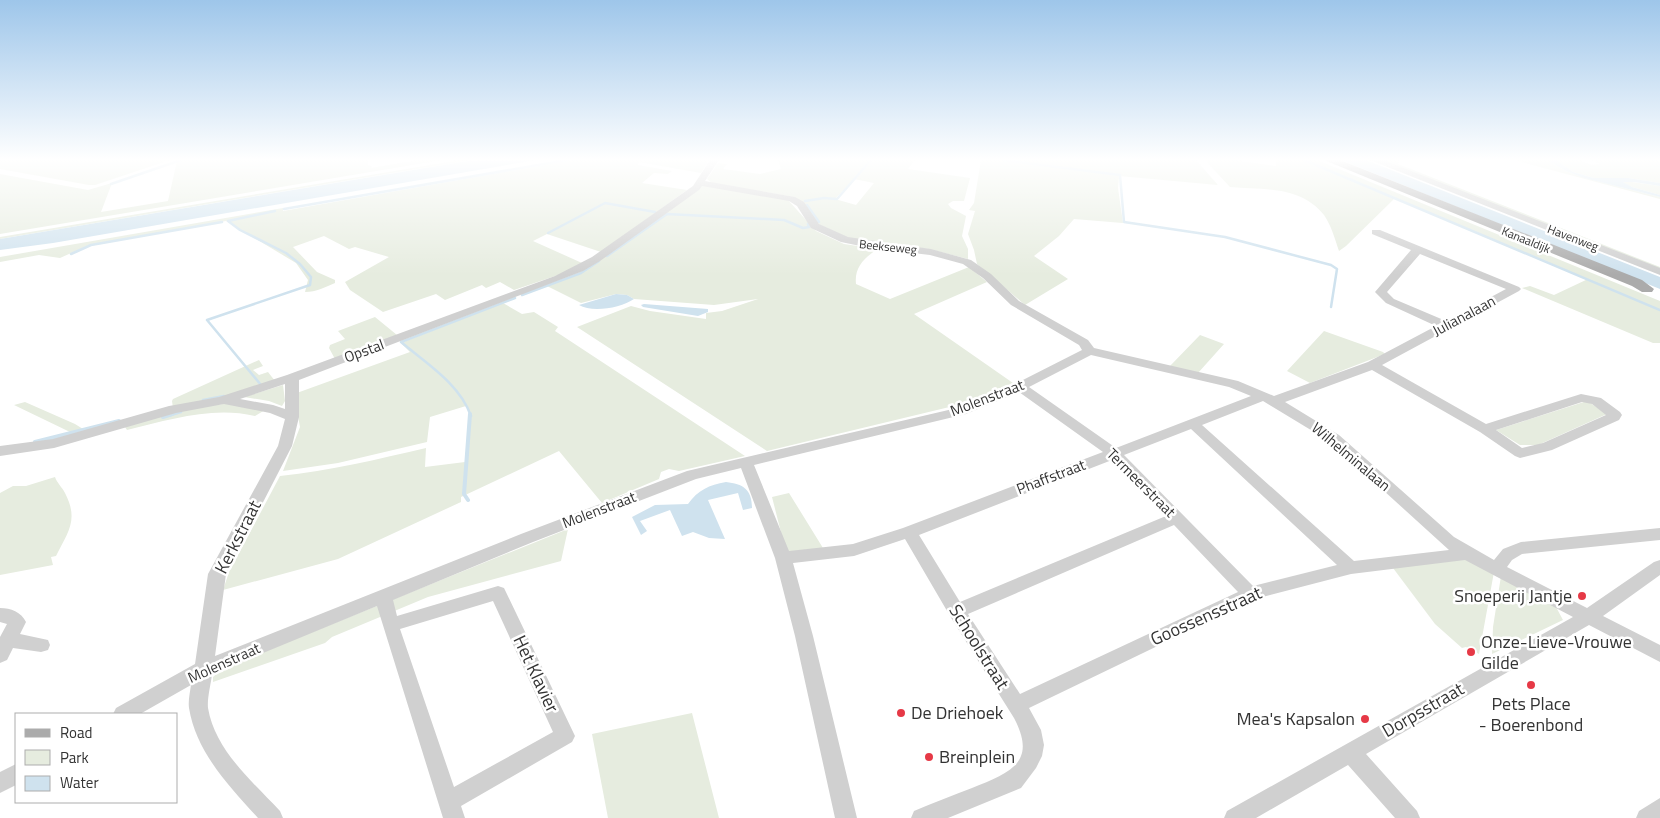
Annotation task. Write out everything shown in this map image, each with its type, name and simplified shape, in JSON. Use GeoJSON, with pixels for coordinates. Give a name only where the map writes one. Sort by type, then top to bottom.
{"type":"FeatureCollection","features":[{"type":"Feature","properties":{"kind":"main road","name":"Kanaaldijk"},"geometry":{"type":"LineString","coordinates":[[1424,198],[1612,274],[1626,282],[1653,291]]}},
{"type":"Feature","properties":{"kind":"street","name":"Opstal"},"geometry":{"type":"LineString","coordinates":[[0,451],[54,443],[174,409],[221,401],[292,378],[579,270],[681,198]]}},
{"type":"Feature","properties":{"kind":"street","name":"Beekseweg"},"geometry":{"type":"LineString","coordinates":[[789,198],[800,204],[816,226],[845,240],[931,252],[967,262],[987,276],[1015,303],[1084,343],[1089,351]]}},
{"type":"Feature","properties":{"kind":"street","name":"Havenweg"},"geometry":{"type":"LineString","coordinates":[[1471,198],[1660,272]]}},
{"type":"Feature","properties":{"kind":"street","name":"Julianalaan"},"geometry":{"type":"LineString","coordinates":[[1270,398],[1373,365],[1515,289],[1376,232]]}},
{"type":"Feature","properties":{"kind":"street"},"geometry":{"type":"LineString","coordinates":[[1418,249],[1381,292],[1390,301],[1446,326]]}},
{"type":"Feature","properties":{"kind":"street","name":"Molenstraat"},"geometry":{"type":"LineString","coordinates":[[126,713],[203,669],[527,538],[692,475],[961,411],[1020,387],[1089,351]]}},
{"type":"Feature","properties":{"kind":"street","name":"Wilhelminalaan"},"geometry":{"type":"LineString","coordinates":[[1089,351],[1223,382],[1270,398],[1334,438],[1448,541],[1467,554],[1660,654]]}},
{"type":"Feature","properties":{"kind":"street"},"geometry":{"type":"LineString","coordinates":[[1373,365],[1484,429],[1520,453],[1547,447],[1615,415],[1596,401],[1581,398],[1484,429]]}},
{"type":"Feature","properties":{"kind":"street","name":"Kerkstraat"},"geometry":{"type":"LineString","coordinates":[[272,818],[216,755],[202,726],[198,706],[218,574],[284,446],[292,417],[292,378]]}},
{"type":"Feature","properties":{"kind":"street","name":"Termeerstraat"},"geometry":{"type":"LineString","coordinates":[[1020,387],[1114,453],[1250,594]]}},
{"type":"Feature","properties":{"kind":"street","name":"Phaffstraat"},"geometry":{"type":"LineString","coordinates":[[783,558],[854,550],[909,532],[1192,423],[1270,398]]}},
{"type":"Feature","properties":{"kind":"street"},"geometry":{"type":"LineString","coordinates":[[221,401],[243,402],[273,409],[292,417]]}},
{"type":"Feature","properties":{"kind":"street"},"geometry":{"type":"LineString","coordinates":[[1192,423],[1351,568]]}},
{"type":"Feature","properties":{"kind":"street"},"geometry":{"type":"LineString","coordinates":[[745,461],[760,494],[783,558],[804,636],[846,818]]}},
{"type":"Feature","properties":{"kind":"street"},"geometry":{"type":"LineString","coordinates":[[956,611],[1177,518]]}},
{"type":"Feature","properties":{"kind":"street","name":"Schoolstraat"},"geometry":{"type":"LineString","coordinates":[[909,532],[956,611],[1016,705],[1033,737],[1032,755],[1024,770],[1014,781],[922,818]]}},
{"type":"Feature","properties":{"kind":"street"},"geometry":{"type":"LineString","coordinates":[[1497,570],[1502,559],[1511,551],[1521,548],[1660,534]]}},
{"type":"Feature","properties":{"kind":"street","name":"Goossensstraat"},"geometry":{"type":"LineString","coordinates":[[1016,705],[1250,594],[1351,568],[1467,554]]}},
{"type":"Feature","properties":{"kind":"street","name":"Dorpsstraat"},"geometry":{"type":"LineString","coordinates":[[1235,818],[1588,617],[1660,566]]}},
{"type":"Feature","properties":{"kind":"street","name":"Het Klavier"},"geometry":{"type":"LineString","coordinates":[[383,596],[390,625],[452,809],[565,736],[498,593],[390,625]]}},
{"type":"Feature","properties":{"kind":"street"},"geometry":{"type":"LineString","coordinates":[[0,615],[13,617],[17,622],[5,648],[41,645]]}},
{"type":"Feature","properties":{"kind":"street"},"geometry":{"type":"LineString","coordinates":[[1350,752],[1409,818]]}},
{"type":"Feature","properties":{"kind":"street"},"geometry":{"type":"LineString","coordinates":[[0,783],[15,775]]}},
{"type":"Feature","properties":{"kind":"green space"},"geometry":{"type":"Polygon","coordinates":[[[0,198],[106,198],[101,212],[168,201],[169,198],[214,198],[0,234],[0,198]]]}},
{"type":"Feature","properties":{"kind":"green space"},"geometry":{"type":"Polygon","coordinates":[[[232,198],[243,198],[0,239],[0,237],[232,198]]]}},
{"type":"Feature","properties":{"kind":"green space"},"geometry":{"type":"Polygon","coordinates":[[[356,198],[676,198],[601,252],[547,234],[533,241],[582,263],[567,272],[514,290],[500,282],[486,288],[482,285],[445,300],[436,294],[383,312],[350,290],[345,282],[389,257],[355,247],[349,249],[324,236],[293,247],[317,272],[335,280],[335,283],[324,288],[305,292],[308,280],[296,263],[226,221],[89,245],[60,258],[39,255],[0,262],[0,257],[283,208],[283,211],[356,198]]]}},
{"type":"Feature","properties":{"kind":"green space"},"geometry":{"type":"Polygon","coordinates":[[[684,198],[778,198],[788,200],[816,231],[844,244],[878,249],[861,263],[857,272],[856,284],[890,299],[969,267],[987,282],[914,314],[1013,383],[966,403],[767,451],[577,327],[631,306],[650,311],[706,319],[706,313],[722,311],[758,299],[714,305],[634,299],[627,295],[616,294],[581,303],[547,286],[582,271],[684,198]]]}},
{"type":"Feature","properties":{"kind":"green space"},"geometry":{"type":"Polygon","coordinates":[[[795,198],[836,198],[856,205],[862,198],[965,198],[964,201],[953,201],[948,204],[951,208],[966,216],[962,236],[968,249],[968,259],[929,249],[853,240],[820,225],[795,198]]]}},
{"type":"Feature","properties":{"kind":"green space"},"geometry":{"type":"Polygon","coordinates":[[[975,198],[1119,198],[1123,223],[1074,219],[1059,236],[1034,256],[1068,279],[1025,305],[977,264],[968,234],[975,211],[969,210],[975,198]]]}},
{"type":"Feature","properties":{"kind":"green space"},"geometry":{"type":"Polygon","coordinates":[[[1304,198],[1410,198],[1660,301],[1660,343],[1653,343],[1522,288],[1530,286],[1554,295],[1588,279],[1400,201],[1394,199],[1339,251],[1333,232],[1324,215],[1304,198]]]}},
{"type":"Feature","properties":{"kind":"green space"},"geometry":{"type":"Polygon","coordinates":[[[1473,198],[1485,198],[1660,267],[1660,272],[1473,198]]]}},
{"type":"Feature","properties":{"kind":"green space"},"geometry":{"type":"Polygon","coordinates":[[[503,303],[522,314],[534,312],[558,327],[555,331],[745,456],[679,471],[669,469],[661,472],[659,479],[602,503],[559,451],[461,497],[461,502],[338,559],[223,590],[229,572],[280,476],[336,468],[426,448],[425,467],[465,462],[471,417],[466,406],[430,417],[427,442],[338,463],[283,471],[300,427],[294,394],[410,352],[401,343],[503,303]]]}},
{"type":"Feature","properties":{"kind":"green space"},"geometry":{"type":"Polygon","coordinates":[[[375,317],[397,335],[335,359],[329,348],[330,345],[345,339],[338,331],[375,317]]]}},
{"type":"Feature","properties":{"kind":"green space"},"geometry":{"type":"Polygon","coordinates":[[[1324,331],[1385,354],[1310,383],[1287,371],[1324,331]]]}},
{"type":"Feature","properties":{"kind":"green space"},"geometry":{"type":"Polygon","coordinates":[[[1200,335],[1224,344],[1198,373],[1170,366],[1200,335]]]}},
{"type":"Feature","properties":{"kind":"green space"},"geometry":{"type":"Polygon","coordinates":[[[259,360],[263,366],[253,370],[259,375],[268,372],[275,381],[243,393],[173,408],[173,399],[259,360]]]}},
{"type":"Feature","properties":{"kind":"green space"},"geometry":{"type":"Polygon","coordinates":[[[283,385],[285,401],[282,406],[269,401],[244,397],[283,385]]]}},
{"type":"Feature","properties":{"kind":"green space"},"geometry":{"type":"Polygon","coordinates":[[[1587,401],[1607,414],[1538,445],[1520,445],[1496,430],[1587,401]]]}},
{"type":"Feature","properties":{"kind":"green space"},"geometry":{"type":"Polygon","coordinates":[[[25,402],[83,429],[70,432],[14,405],[25,402]]]}},
{"type":"Feature","properties":{"kind":"green space"},"geometry":{"type":"Polygon","coordinates":[[[231,403],[265,410],[255,416],[239,413],[207,413],[127,430],[123,424],[192,408],[231,403]]]}},
{"type":"Feature","properties":{"kind":"green space"},"geometry":{"type":"Polygon","coordinates":[[[55,477],[69,502],[71,518],[68,533],[56,556],[51,557],[53,565],[0,575],[0,493],[13,486],[26,486],[55,477]]]}},
{"type":"Feature","properties":{"kind":"green space"},"geometry":{"type":"Polygon","coordinates":[[[789,493],[823,548],[786,552],[772,497],[789,493]]]}},
{"type":"Feature","properties":{"kind":"green space"},"geometry":{"type":"Polygon","coordinates":[[[568,529],[561,561],[428,597],[332,637],[325,643],[213,682],[213,677],[220,671],[280,645],[568,529]]]}},
{"type":"Feature","properties":{"kind":"green space"},"geometry":{"type":"Polygon","coordinates":[[[1459,557],[1494,572],[1479,654],[1466,647],[1462,648],[1435,624],[1390,564],[1459,557]]]}},
{"type":"Feature","properties":{"kind":"green space"},"geometry":{"type":"Polygon","coordinates":[[[1501,576],[1556,607],[1563,620],[1492,654],[1493,627],[1501,576]]]}},
{"type":"Feature","properties":{"kind":"green space"},"geometry":{"type":"Polygon","coordinates":[[[692,713],[719,818],[608,818],[592,734],[692,713]]]}},
{"type":"Feature","properties":{"kind":"water"},"geometry":{"type":"Polygon","coordinates":[[[244,198],[314,198],[53,243],[0,250],[0,239],[244,198]]]}},
{"type":"Feature","properties":{"kind":"water"},"geometry":{"type":"Polygon","coordinates":[[[1435,198],[1462,198],[1660,277],[1660,289],[1435,198]]]}},
{"type":"Feature","properties":{"kind":"water"},"geometry":{"type":"Polygon","coordinates":[[[616,294],[627,295],[634,299],[622,305],[599,309],[591,309],[579,305],[616,294]]]}},
{"type":"Feature","properties":{"kind":"water"},"geometry":{"type":"Polygon","coordinates":[[[641,305],[708,309],[708,312],[698,316],[643,307],[641,305]]]}},
{"type":"Feature","properties":{"kind":"water"},"geometry":{"type":"Polygon","coordinates":[[[726,482],[742,486],[748,492],[752,508],[743,510],[738,493],[708,500],[725,539],[709,538],[693,532],[682,536],[670,510],[640,521],[647,531],[641,535],[632,517],[655,505],[688,504],[704,489],[726,482]]]}},
{"type":"Feature","properties":{"kind":"waterway"},"geometry":{"type":"LineString","coordinates":[[284,209],[347,198]]}},
{"type":"Feature","properties":{"kind":"waterway"},"geometry":{"type":"LineString","coordinates":[[805,201],[823,198]]}},
{"type":"Feature","properties":{"kind":"waterway"},"geometry":{"type":"LineString","coordinates":[[826,198],[838,198]]}},
{"type":"Feature","properties":{"kind":"waterway"},"geometry":{"type":"LineString","coordinates":[[1122,198],[1124,222],[1225,237],[1331,265],[1337,269],[1331,307]]}},
{"type":"Feature","properties":{"kind":"waterway"},"geometry":{"type":"LineString","coordinates":[[1395,198],[1660,310]]}},
{"type":"Feature","properties":{"kind":"waterway"},"geometry":{"type":"LineString","coordinates":[[548,233],[605,203],[655,212]]}},
{"type":"Feature","properties":{"kind":"waterway"},"geometry":{"type":"LineString","coordinates":[[807,205],[819,222]]}},
{"type":"Feature","properties":{"kind":"waterway"},"geometry":{"type":"LineString","coordinates":[[261,385],[207,320],[310,285],[311,277],[300,264],[286,253],[240,230],[228,221],[275,211]]}},
{"type":"Feature","properties":{"kind":"waterway"},"geometry":{"type":"LineString","coordinates":[[607,256],[667,214],[784,220],[803,228],[809,227],[808,224]]}},
{"type":"Feature","properties":{"kind":"waterway"},"geometry":{"type":"LineString","coordinates":[[71,254],[91,245],[222,222]]}},
{"type":"Feature","properties":{"kind":"waterway"},"geometry":{"type":"LineString","coordinates":[[522,295],[581,273],[599,261]]}},
{"type":"Feature","properties":{"kind":"waterway"},"geometry":{"type":"LineString","coordinates":[[471,416],[466,404],[451,384],[401,342],[515,298]]}},
{"type":"Feature","properties":{"kind":"waterway"},"geometry":{"type":"LineString","coordinates":[[203,400],[224,396]]}},
{"type":"Feature","properties":{"kind":"waterway"},"geometry":{"type":"LineString","coordinates":[[168,416],[181,412]]}},
{"type":"Feature","properties":{"kind":"waterway"},"geometry":{"type":"LineString","coordinates":[[163,417],[172,414]]}},
{"type":"Feature","properties":{"kind":"waterway"},"geometry":{"type":"LineString","coordinates":[[468,500],[464,494],[470,414]]}},
{"type":"Feature","properties":{"kind":"waterway"},"geometry":{"type":"LineString","coordinates":[[35,442],[119,421]]}},
{"type":"Feature","properties":{"kind":"place","name":"Snoeperij Jantje"},"geometry":{"type":"Point","coordinates":[1582,596]}},
{"type":"Feature","properties":{"kind":"place","name":"Onze-Lieve-Vrouwe Gilde"},"geometry":{"type":"Point","coordinates":[1471,652]}},
{"type":"Feature","properties":{"kind":"place","name":"Pets Place - Boerenbond"},"geometry":{"type":"Point","coordinates":[1531,685]}},
{"type":"Feature","properties":{"kind":"place","name":"De Driehoek"},"geometry":{"type":"Point","coordinates":[901,713]}},
{"type":"Feature","properties":{"kind":"place","name":"Mea's Kapsalon"},"geometry":{"type":"Point","coordinates":[1365,719]}},
{"type":"Feature","properties":{"kind":"place","name":"Breinplein"},"geometry":{"type":"Point","coordinates":[929,757]}}]}
